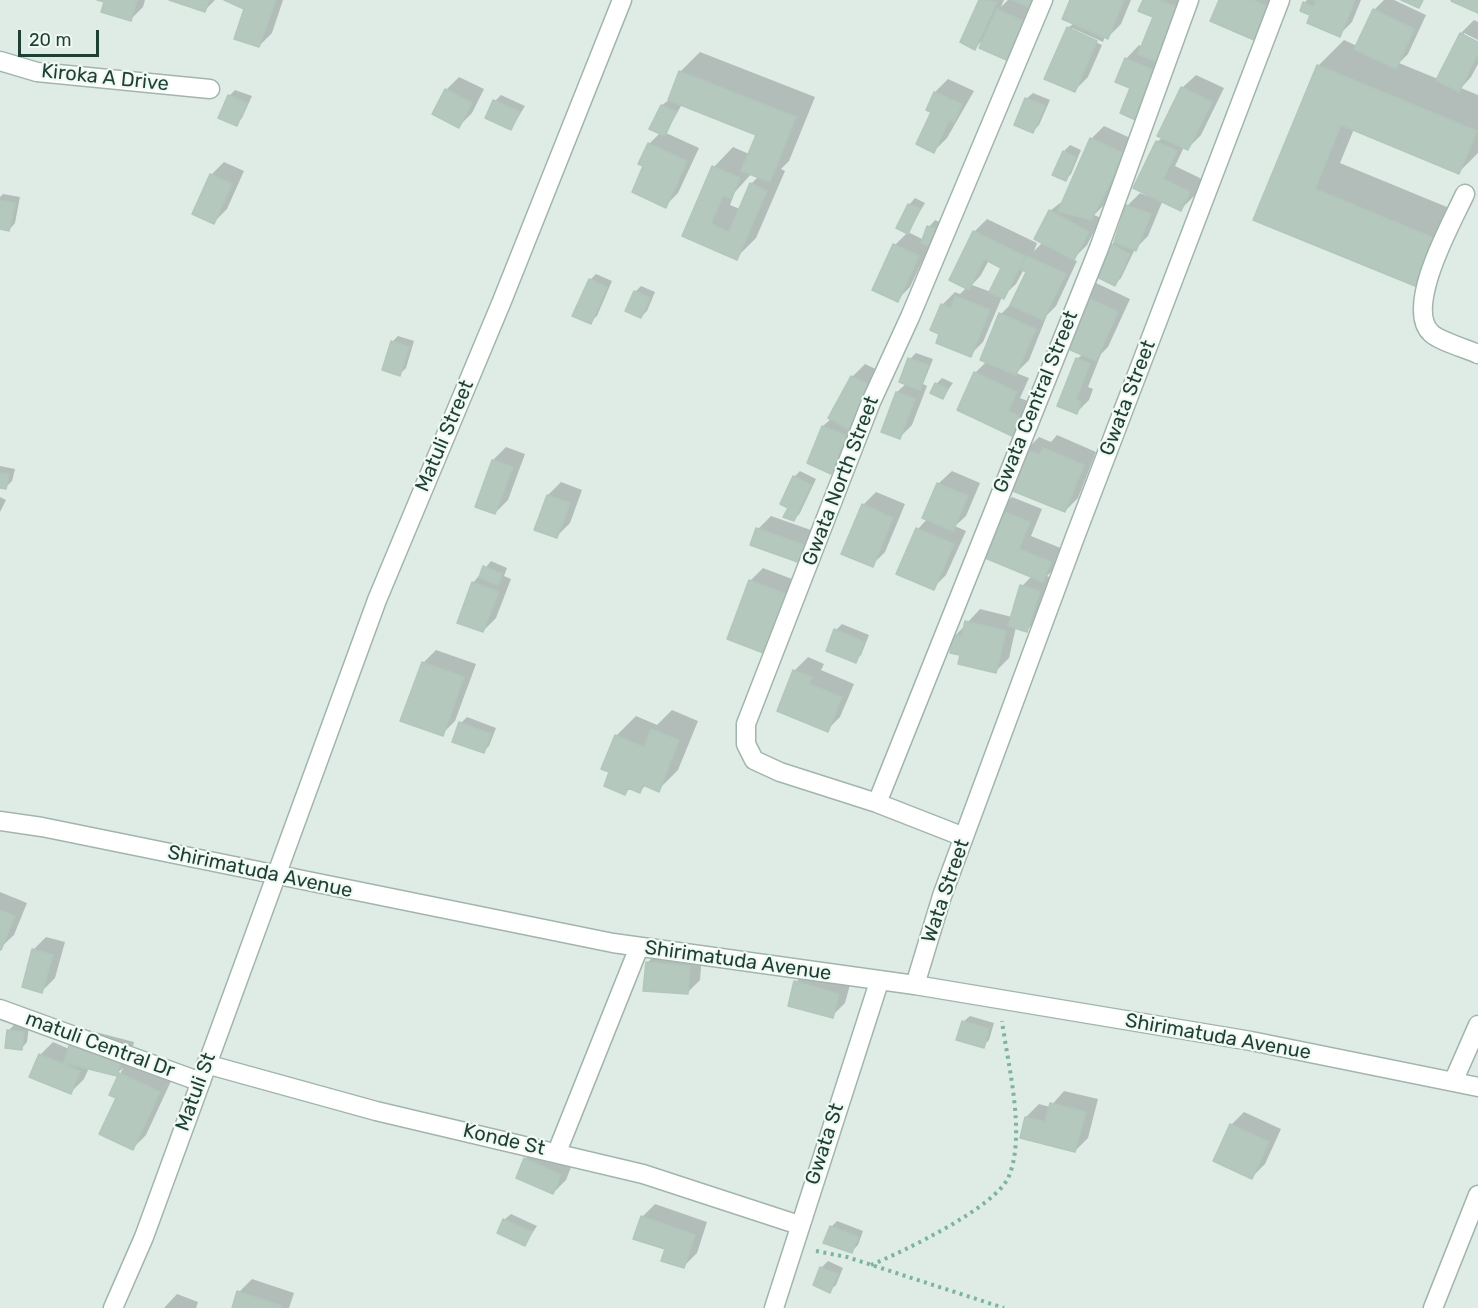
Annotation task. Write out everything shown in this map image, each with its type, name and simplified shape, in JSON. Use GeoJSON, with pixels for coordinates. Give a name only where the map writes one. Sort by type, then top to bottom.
{"type":"FeatureCollection","features":[{"type":"Feature","properties":{"kind":"street","name":"Matuli Street"},"geometry":{"type":"LineString","coordinates":[[275,875],[377,600],[506,290],[622,0]]}},
{"type":"Feature","properties":{"kind":"street","name":"Gwata North Street"},"geometry":{"type":"LineString","coordinates":[[964,837],[877,803],[780,772],[754,760],[746,744],[746,724],[871,402],[914,307],[1043,0]]}},
{"type":"Feature","properties":{"kind":"street","name":"Gwata Central Street"},"geometry":{"type":"LineString","coordinates":[[877,803],[1099,248],[1189,0]]}},
{"type":"Feature","properties":{"kind":"street","name":"Gwata Street"},"geometry":{"type":"LineString","coordinates":[[978,798],[1280,0]]}},
{"type":"Feature","properties":{"kind":"street","name":"Kiroka A Drive"},"geometry":{"type":"LineString","coordinates":[[0,61],[36,72],[210,89]]}},
{"type":"Feature","properties":{"kind":"street"},"geometry":{"type":"LineString","coordinates":[[1465,194],[1433,263],[1424,298],[1422,319],[1431,334],[1478,354]]}},
{"type":"Feature","properties":{"kind":"street","name":"Wata Street"},"geometry":{"type":"LineString","coordinates":[[915,985],[942,896],[978,798]]}},
{"type":"Feature","properties":{"kind":"street","name":"Shirimatuda Avenue"},"geometry":{"type":"LineString","coordinates":[[0,821],[42,826],[639,947],[879,982],[915,985],[1251,1041],[1478,1087]]}},
{"type":"Feature","properties":{"kind":"street","name":"Matuli St"},"geometry":{"type":"LineString","coordinates":[[113,1308],[144,1237],[275,875]]}},
{"type":"Feature","properties":{"kind":"street"},"geometry":{"type":"LineString","coordinates":[[557,1152],[639,947]]}},
{"type":"Feature","properties":{"kind":"street","name":"Gwata St"},"geometry":{"type":"LineString","coordinates":[[774,1308],[879,982]]}},
{"type":"Feature","properties":{"kind":"street","name":"matuli Central Dr"},"geometry":{"type":"LineString","coordinates":[[0,1009],[203,1073]]}},
{"type":"Feature","properties":{"kind":"street"},"geometry":{"type":"LineString","coordinates":[[1453,1082],[1478,1025]]}},
{"type":"Feature","properties":{"kind":"street","name":"Konde St"},"geometry":{"type":"LineString","coordinates":[[203,1073],[557,1152],[644,1174],[799,1225]]}},
{"type":"Feature","properties":{"kind":"street"},"geometry":{"type":"LineString","coordinates":[[1433,1308],[1478,1195]]}},
{"type":"Feature","properties":{"kind":"path"},"geometry":{"type":"LineString","coordinates":[[871,1265],[916,1246],[995,1194],[1009,1179],[1016,1152],[1016,1120],[999,999]]}},
{"type":"Feature","properties":{"kind":"path"},"geometry":{"type":"LineString","coordinates":[[795,1246],[871,1265],[1004,1308]]}},
{"type":"Feature","properties":{"kind":"building"},"geometry":{"type":"Polygon","coordinates":[[[97,0],[137,0],[131,21],[101,12],[104,2],[97,0]]]}},
{"type":"Feature","properties":{"kind":"building"},"geometry":{"type":"Polygon","coordinates":[[[169,0],[209,0],[205,12],[169,0]]]}},
{"type":"Feature","properties":{"kind":"building"},"geometry":{"type":"Polygon","coordinates":[[[224,0],[276,0],[259,47],[234,39],[244,9],[224,0]]]}},
{"type":"Feature","properties":{"kind":"building"},"geometry":{"type":"Polygon","coordinates":[[[979,0],[997,2],[975,50],[960,42],[979,0]]]}},
{"type":"Feature","properties":{"kind":"building"},"geometry":{"type":"Polygon","coordinates":[[[1012,0],[1032,0],[1029,7],[1012,0]]]}},
{"type":"Feature","properties":{"kind":"building"},"geometry":{"type":"Polygon","coordinates":[[[1070,0],[1124,0],[1108,39],[1062,19],[1070,0]]]}},
{"type":"Feature","properties":{"kind":"building"},"geometry":{"type":"Polygon","coordinates":[[[1143,0],[1159,0],[1181,9],[1159,63],[1138,54],[1153,17],[1138,11],[1143,0]]]}},
{"type":"Feature","properties":{"kind":"building"},"geometry":{"type":"Polygon","coordinates":[[[1219,0],[1253,0],[1268,7],[1254,40],[1210,21],[1219,0]]]}},
{"type":"Feature","properties":{"kind":"building"},"geometry":{"type":"Polygon","coordinates":[[[1314,0],[1355,0],[1340,37],[1307,23],[1310,15],[1300,11],[1303,2],[1314,7],[1316,1],[1314,0]]]}},
{"type":"Feature","properties":{"kind":"building"},"geometry":{"type":"Polygon","coordinates":[[[1401,0],[1423,0],[1419,8],[1401,0]]]}},
{"type":"Feature","properties":{"kind":"building"},"geometry":{"type":"Polygon","coordinates":[[[1452,0],[1478,0],[1478,13],[1451,1],[1452,0]]]}},
{"type":"Feature","properties":{"kind":"building"},"geometry":{"type":"Polygon","coordinates":[[[997,9],[1029,24],[1011,62],[979,48],[997,9]]]}},
{"type":"Feature","properties":{"kind":"building"},"geometry":{"type":"Polygon","coordinates":[[[1373,9],[1414,29],[1396,69],[1354,49],[1373,9]]]}},
{"type":"Feature","properties":{"kind":"building"},"geometry":{"type":"Polygon","coordinates":[[[1067,27],[1097,41],[1075,92],[1044,79],[1067,27]]]}},
{"type":"Feature","properties":{"kind":"building"},"geometry":{"type":"Polygon","coordinates":[[[1460,33],[1478,42],[1478,53],[1459,92],[1436,80],[1460,33]]]}},
{"type":"Feature","properties":{"kind":"building"},"geometry":{"type":"Polygon","coordinates":[[[1125,58],[1162,74],[1140,122],[1120,113],[1130,88],[1115,82],[1125,58]]]}},
{"type":"Feature","properties":{"kind":"building"},"geometry":{"type":"Polygon","coordinates":[[[1317,65],[1477,131],[1459,174],[1341,125],[1315,189],[1434,238],[1415,286],[1253,220],[1317,65]]]}},
{"type":"Feature","properties":{"kind":"building"},"geometry":{"type":"Polygon","coordinates":[[[679,71],[796,117],[770,182],[741,171],[756,135],[668,100],[679,71]]]}},
{"type":"Feature","properties":{"kind":"building"},"geometry":{"type":"Polygon","coordinates":[[[1181,87],[1212,102],[1188,150],[1157,136],[1181,87]]]}},
{"type":"Feature","properties":{"kind":"building"},"geometry":{"type":"Polygon","coordinates":[[[445,89],[472,103],[459,128],[432,114],[445,89]]]}},
{"type":"Feature","properties":{"kind":"building"},"geometry":{"type":"Polygon","coordinates":[[[934,92],[962,104],[954,122],[949,120],[934,153],[916,144],[931,112],[926,110],[934,92]]]}},
{"type":"Feature","properties":{"kind":"building"},"geometry":{"type":"Polygon","coordinates":[[[228,95],[247,103],[237,126],[218,118],[228,95]]]}},
{"type":"Feature","properties":{"kind":"building"},"geometry":{"type":"Polygon","coordinates":[[[1025,98],[1045,106],[1033,133],[1014,125],[1025,98]]]}},
{"type":"Feature","properties":{"kind":"building"},"geometry":{"type":"Polygon","coordinates":[[[493,100],[520,112],[511,130],[485,118],[493,100]]]}},
{"type":"Feature","properties":{"kind":"building"},"geometry":{"type":"Polygon","coordinates":[[[661,105],[676,112],[665,136],[649,129],[661,105]]]}},
{"type":"Feature","properties":{"kind":"building"},"geometry":{"type":"Polygon","coordinates":[[[1090,138],[1125,154],[1091,220],[1058,211],[1090,138]]]}},
{"type":"Feature","properties":{"kind":"building"},"geometry":{"type":"Polygon","coordinates":[[[1156,141],[1177,151],[1163,179],[1190,192],[1181,211],[1133,188],[1156,141]]]}},
{"type":"Feature","properties":{"kind":"building"},"geometry":{"type":"Polygon","coordinates":[[[648,143],[687,161],[666,208],[632,192],[643,166],[638,164],[648,143]]]}},
{"type":"Feature","properties":{"kind":"building"},"geometry":{"type":"Polygon","coordinates":[[[1063,151],[1076,157],[1066,181],[1052,175],[1063,151]]]}},
{"type":"Feature","properties":{"kind":"building"},"geometry":{"type":"Polygon","coordinates":[[[712,166],[740,178],[731,199],[723,195],[711,224],[729,232],[750,183],[767,191],[737,260],[682,236],[712,166]]]}},
{"type":"Feature","properties":{"kind":"building"},"geometry":{"type":"Polygon","coordinates":[[[210,174],[232,184],[214,224],[192,214],[210,174]]]}},
{"type":"Feature","properties":{"kind":"building"},"geometry":{"type":"Polygon","coordinates":[[[0,200],[15,203],[9,231],[0,229],[0,200]]]}},
{"type":"Feature","properties":{"kind":"building"},"geometry":{"type":"Polygon","coordinates":[[[908,204],[920,209],[908,234],[896,228],[908,204]]]}},
{"type":"Feature","properties":{"kind":"building"},"geometry":{"type":"Polygon","coordinates":[[[1126,205],[1151,214],[1136,251],[1114,242],[1126,205]]]}},
{"type":"Feature","properties":{"kind":"building"},"geometry":{"type":"Polygon","coordinates":[[[1049,210],[1089,232],[1074,260],[1034,239],[1049,210]]]}},
{"type":"Feature","properties":{"kind":"building"},"geometry":{"type":"Polygon","coordinates":[[[927,226],[941,231],[935,248],[921,243],[927,226]]]}},
{"type":"Feature","properties":{"kind":"building"},"geometry":{"type":"Polygon","coordinates":[[[973,231],[1025,256],[1004,299],[989,292],[1001,268],[984,259],[969,290],[949,280],[973,231]]]}},
{"type":"Feature","properties":{"kind":"building"},"geometry":{"type":"Polygon","coordinates":[[[893,244],[919,256],[898,302],[872,290],[893,244]]]}},
{"type":"Feature","properties":{"kind":"building"},"geometry":{"type":"Polygon","coordinates":[[[1110,244],[1130,254],[1115,286],[1095,276],[1110,244]]]}},
{"type":"Feature","properties":{"kind":"building"},"geometry":{"type":"Polygon","coordinates":[[[1027,256],[1066,274],[1043,320],[1010,305],[1026,272],[1020,269],[1027,256]]]}},
{"type":"Feature","properties":{"kind":"building"},"geometry":{"type":"Polygon","coordinates":[[[589,279],[607,287],[591,324],[572,316],[589,279]]]}},
{"type":"Feature","properties":{"kind":"building"},"geometry":{"type":"Polygon","coordinates":[[[634,291],[650,298],[641,318],[625,311],[634,291]]]}},
{"type":"Feature","properties":{"kind":"building"},"geometry":{"type":"Polygon","coordinates":[[[1082,295],[1118,312],[1096,361],[1059,345],[1082,295]]]}},
{"type":"Feature","properties":{"kind":"building"},"geometry":{"type":"Polygon","coordinates":[[[955,296],[990,310],[971,357],[936,343],[939,334],[930,330],[941,304],[951,308],[955,296]]]}},
{"type":"Feature","properties":{"kind":"building"},"geometry":{"type":"Polygon","coordinates":[[[999,313],[1036,329],[1016,375],[980,360],[999,313]]]}},
{"type":"Feature","properties":{"kind":"building"},"geometry":{"type":"Polygon","coordinates":[[[391,341],[409,347],[400,376],[382,370],[391,341]]]}},
{"type":"Feature","properties":{"kind":"building"},"geometry":{"type":"Polygon","coordinates":[[[908,358],[928,365],[920,390],[899,382],[908,358]]]}},
{"type":"Feature","properties":{"kind":"building"},"geometry":{"type":"Polygon","coordinates":[[[1076,358],[1090,364],[1076,400],[1081,402],[1077,414],[1057,406],[1076,358]]]}},
{"type":"Feature","properties":{"kind":"building"},"geometry":{"type":"Polygon","coordinates":[[[974,372],[1017,392],[1008,411],[1021,417],[1012,436],[957,410],[974,372]]]}},
{"type":"Feature","properties":{"kind":"building"},"geometry":{"type":"Polygon","coordinates":[[[851,376],[872,386],[850,430],[828,418],[851,376]]]}},
{"type":"Feature","properties":{"kind":"building"},"geometry":{"type":"Polygon","coordinates":[[[935,383],[948,389],[943,399],[930,393],[935,383]]]}},
{"type":"Feature","properties":{"kind":"building"},"geometry":{"type":"Polygon","coordinates":[[[896,392],[915,399],[900,439],[881,432],[896,392]]]}},
{"type":"Feature","properties":{"kind":"building"},"geometry":{"type":"Polygon","coordinates":[[[822,426],[847,436],[831,474],[807,463],[822,426]]]}},
{"type":"Feature","properties":{"kind":"building"},"geometry":{"type":"Polygon","coordinates":[[[1043,448],[1084,465],[1065,512],[1008,489],[1025,449],[1040,455],[1043,448]]]}},
{"type":"Feature","properties":{"kind":"building"},"geometry":{"type":"Polygon","coordinates":[[[492,460],[513,467],[495,514],[475,507],[492,460]]]}},
{"type":"Feature","properties":{"kind":"building"},"geometry":{"type":"Polygon","coordinates":[[[0,473],[9,474],[6,489],[0,488],[0,473]]]}},
{"type":"Feature","properties":{"kind":"building"},"geometry":{"type":"Polygon","coordinates":[[[793,476],[811,485],[794,521],[783,517],[788,508],[780,504],[793,476]]]}},
{"type":"Feature","properties":{"kind":"building"},"geometry":{"type":"Polygon","coordinates":[[[937,483],[968,496],[953,531],[922,518],[937,483]]]}},
{"type":"Feature","properties":{"kind":"building"},"geometry":{"type":"Polygon","coordinates":[[[547,495],[570,503],[557,538],[534,530],[547,495]]]}},
{"type":"Feature","properties":{"kind":"building"},"geometry":{"type":"Polygon","coordinates":[[[862,504],[893,518],[873,567],[841,554],[862,504]]]}},
{"type":"Feature","properties":{"kind":"building"},"geometry":{"type":"Polygon","coordinates":[[[997,509],[1030,522],[1019,549],[1051,562],[1043,582],[978,555],[997,509]]]}},
{"type":"Feature","properties":{"kind":"building"},"geometry":{"type":"Polygon","coordinates":[[[756,528],[813,548],[806,565],[750,545],[756,528]]]}},
{"type":"Feature","properties":{"kind":"building"},"geometry":{"type":"Polygon","coordinates":[[[916,528],[954,544],[934,590],[896,574],[916,528]]]}},
{"type":"Feature","properties":{"kind":"building"},"geometry":{"type":"Polygon","coordinates":[[[483,566],[502,574],[498,585],[479,577],[483,566]]]}},
{"type":"Feature","properties":{"kind":"building"},"geometry":{"type":"Polygon","coordinates":[[[749,580],[788,595],[766,654],[727,639],[749,580]]]}},
{"type":"Feature","properties":{"kind":"building"},"geometry":{"type":"Polygon","coordinates":[[[472,582],[499,592],[483,632],[457,623],[472,582]]]}},
{"type":"Feature","properties":{"kind":"building"},"geometry":{"type":"Polygon","coordinates":[[[1020,585],[1040,591],[1027,632],[1008,626],[1020,585]]]}},
{"type":"Feature","properties":{"kind":"building"},"geometry":{"type":"Polygon","coordinates":[[[965,621],[1006,631],[996,673],[958,664],[960,655],[950,653],[954,635],[962,636],[965,621]]]}},
{"type":"Feature","properties":{"kind":"building"},"geometry":{"type":"Polygon","coordinates":[[[834,629],[864,642],[856,663],[826,651],[834,629]]]}},
{"type":"Feature","properties":{"kind":"building"},"geometry":{"type":"Polygon","coordinates":[[[422,662],[464,677],[443,736],[400,721],[422,662]]]}},
{"type":"Feature","properties":{"kind":"building"},"geometry":{"type":"Polygon","coordinates":[[[793,670],[812,677],[809,684],[842,697],[828,732],[777,711],[793,670]]]}},
{"type":"Feature","properties":{"kind":"building"},"geometry":{"type":"Polygon","coordinates":[[[459,722],[491,734],[484,753],[452,742],[459,722]]]}},
{"type":"Feature","properties":{"kind":"building"},"geometry":{"type":"Polygon","coordinates":[[[651,729],[679,740],[659,792],[643,785],[640,793],[628,788],[625,795],[604,786],[609,772],[601,769],[615,735],[644,747],[651,729]]]}},
{"type":"Feature","properties":{"kind":"building"},"geometry":{"type":"Polygon","coordinates":[[[0,910],[15,916],[1,950],[0,950],[0,910]]]}},
{"type":"Feature","properties":{"kind":"building"},"geometry":{"type":"Polygon","coordinates":[[[32,949],[53,955],[42,993],[22,987],[32,949]]]}},
{"type":"Feature","properties":{"kind":"building"},"geometry":{"type":"Polygon","coordinates":[[[646,962],[690,966],[688,994],[643,991],[646,962]]]}},
{"type":"Feature","properties":{"kind":"building"},"geometry":{"type":"Polygon","coordinates":[[[794,981],[839,994],[833,1018],[788,1006],[794,981]]]}},
{"type":"Feature","properties":{"kind":"building"},"geometry":{"type":"Polygon","coordinates":[[[962,1021],[989,1029],[984,1048],[956,1040],[962,1021]]]}},
{"type":"Feature","properties":{"kind":"building"},"geometry":{"type":"Polygon","coordinates":[[[7,1030],[24,1032],[22,1050],[5,1048],[7,1030]]]}},
{"type":"Feature","properties":{"kind":"building"},"geometry":{"type":"Polygon","coordinates":[[[70,1042],[122,1055],[117,1076],[64,1063],[70,1042]]]}},
{"type":"Feature","properties":{"kind":"building"},"geometry":{"type":"Polygon","coordinates":[[[39,1054],[80,1071],[71,1094],[29,1077],[39,1054]]]}},
{"type":"Feature","properties":{"kind":"building"},"geometry":{"type":"Polygon","coordinates":[[[119,1073],[160,1092],[133,1150],[99,1134],[116,1098],[109,1095],[119,1073]]]}},
{"type":"Feature","properties":{"kind":"building"},"geometry":{"type":"Polygon","coordinates":[[[1050,1103],[1086,1112],[1075,1152],[1020,1138],[1025,1117],[1045,1122],[1050,1103]]]}},
{"type":"Feature","properties":{"kind":"building"},"geometry":{"type":"Polygon","coordinates":[[[1230,1124],[1269,1142],[1252,1179],[1213,1161],[1230,1124]]]}},
{"type":"Feature","properties":{"kind":"building"},"geometry":{"type":"Polygon","coordinates":[[[524,1158],[561,1175],[553,1194],[516,1178],[524,1158]]]}},
{"type":"Feature","properties":{"kind":"building"},"geometry":{"type":"Polygon","coordinates":[[[641,1216],[695,1235],[684,1268],[661,1261],[665,1249],[633,1239],[641,1216]]]}},
{"type":"Feature","properties":{"kind":"building"},"geometry":{"type":"Polygon","coordinates":[[[503,1219],[532,1232],[525,1246],[497,1233],[503,1219]]]}},
{"type":"Feature","properties":{"kind":"building"},"geometry":{"type":"Polygon","coordinates":[[[830,1226],[858,1237],[852,1253],[823,1243],[830,1226]]]}},
{"type":"Feature","properties":{"kind":"building"},"geometry":{"type":"Polygon","coordinates":[[[820,1267],[838,1274],[830,1293],[813,1285],[820,1267]]]}},
{"type":"Feature","properties":{"kind":"building"},"geometry":{"type":"Polygon","coordinates":[[[237,1291],[282,1306],[281,1308],[232,1308],[237,1291]]]}}]}
